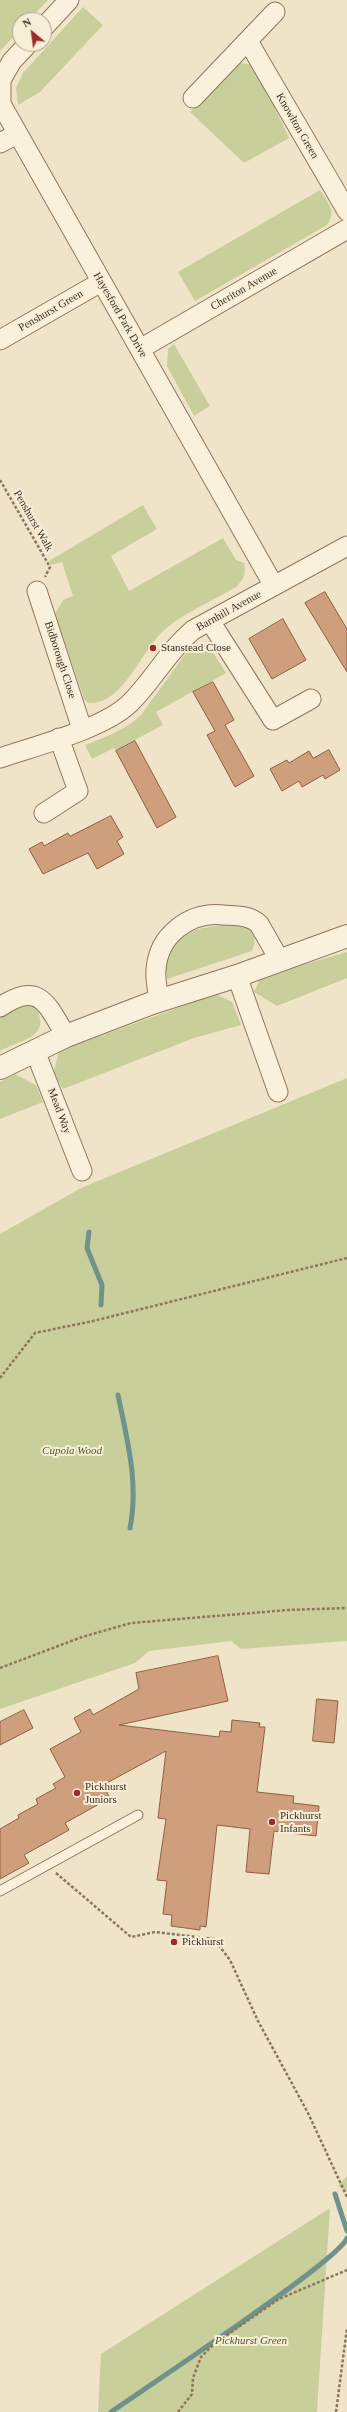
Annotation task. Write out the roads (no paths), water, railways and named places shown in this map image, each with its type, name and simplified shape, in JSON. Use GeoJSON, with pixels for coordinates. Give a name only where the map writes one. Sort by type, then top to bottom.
{"type":"FeatureCollection","features":[{"type":"Feature","properties":{"kind":"street"},"geometry":{"type":"LineString","coordinates":[[52,18],[69,0]]}},
{"type":"Feature","properties":{"kind":"street"},"geometry":{"type":"LineString","coordinates":[[193,98],[275,12]]}},
{"type":"Feature","properties":{"kind":"street","name":"Knowlton Green"},"geometry":{"type":"LineString","coordinates":[[248,41],[347,211]]}},
{"type":"Feature","properties":{"kind":"street","name":"Hayesford Park Drive"},"geometry":{"type":"LineString","coordinates":[[20,52],[12,61],[1,80],[0,104],[274,586]]}},
{"type":"Feature","properties":{"kind":"street"},"geometry":{"type":"LineString","coordinates":[[0,143],[17,134]]}},
{"type":"Feature","properties":{"kind":"street","name":"Cheriton Avenue"},"geometry":{"type":"LineString","coordinates":[[140,349],[347,229]]}},
{"type":"Feature","properties":{"kind":"street","name":"Penshurst Green"},"geometry":{"type":"LineString","coordinates":[[0,340],[101,282]]}},
{"type":"Feature","properties":{"kind":"street","name":"Barnhill Avenue"},"geometry":{"type":"LineString","coordinates":[[0,758],[59,738],[109,718],[129,704],[177,643],[193,630],[347,546]]}},
{"type":"Feature","properties":{"kind":"street","name":"Bidborough Close"},"geometry":{"type":"LineString","coordinates":[[37,591],[82,729]]}},
{"type":"Feature","properties":{"kind":"street"},"geometry":{"type":"LineString","coordinates":[[210,621],[273,720],[311,699]]}},
{"type":"Feature","properties":{"kind":"street"},"geometry":{"type":"LineString","coordinates":[[44,813],[84,788],[59,738]]}},
{"type":"Feature","properties":{"kind":"street"},"geometry":{"type":"LineString","coordinates":[[159,1001],[155,971],[160,952],[169,937],[185,922],[197,916],[217,914],[248,917],[255,920],[259,924],[279,959]]}},
{"type":"Feature","properties":{"kind":"street"},"geometry":{"type":"LineString","coordinates":[[0,1068],[66,1036],[159,1001],[237,976],[279,959],[347,936]]}},
{"type":"Feature","properties":{"kind":"street"},"geometry":{"type":"LineString","coordinates":[[237,976],[278,1092]]}},
{"type":"Feature","properties":{"kind":"street"},"geometry":{"type":"LineString","coordinates":[[0,1007],[19,996],[35,995],[44,1000],[66,1036]]}},
{"type":"Feature","properties":{"kind":"street","name":"Mead Way"},"geometry":{"type":"LineString","coordinates":[[35,1051],[82,1171]]}},
{"type":"Feature","properties":{"kind":"lane"},"geometry":{"type":"LineString","coordinates":[[0,1891],[138,1815]]}},
{"type":"Feature","properties":{"kind":"waterway"},"geometry":{"type":"LineString","coordinates":[[89,1232],[87,1248],[102,1285],[101,1305]]}},
{"type":"Feature","properties":{"kind":"waterway"},"geometry":{"type":"LineString","coordinates":[[118,1395],[133,1478],[130,1528]]}},
{"type":"Feature","properties":{"kind":"waterway"},"geometry":{"type":"LineString","coordinates":[[335,2194],[347,2231]]}},
{"type":"Feature","properties":{"kind":"waterway"},"geometry":{"type":"LineString","coordinates":[[111,2412],[239,2324],[312,2271],[336,2251],[347,2238]]}},
{"type":"Feature","properties":{"kind":"place","name":"Stanstead Close"},"geometry":{"type":"Point","coordinates":[153,648]}},
{"type":"Feature","properties":{"kind":"place","name":"Pickhurst Juniors"},"geometry":{"type":"Point","coordinates":[77,1793]}},
{"type":"Feature","properties":{"kind":"place","name":"Pickhurst Infants"},"geometry":{"type":"Point","coordinates":[272,1822]}},
{"type":"Feature","properties":{"kind":"place","name":"Pickhurst"},"geometry":{"type":"Point","coordinates":[174,1942]}},
{"type":"Feature","properties":{"kind":"park label","name":"Cupola Wood"},"geometry":{"type":"Point","coordinates":[72,1451]}},
{"type":"Feature","properties":{"kind":"park label","name":"Pickhurst Green"},"geometry":{"type":"Point","coordinates":[251,2341]}}]}
